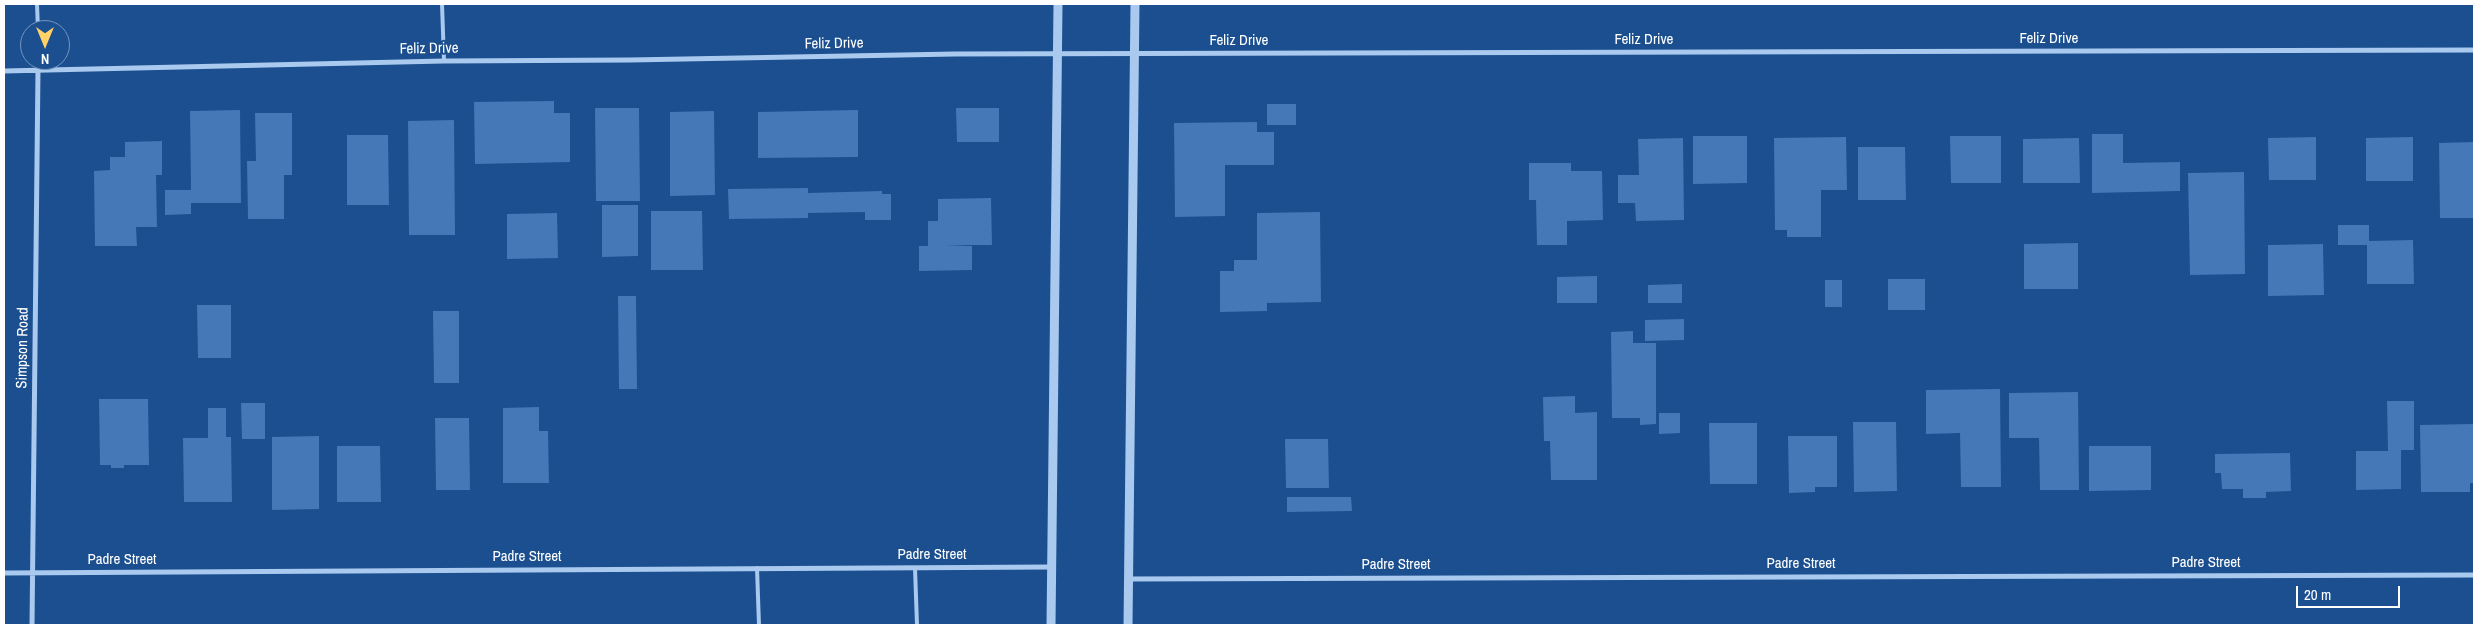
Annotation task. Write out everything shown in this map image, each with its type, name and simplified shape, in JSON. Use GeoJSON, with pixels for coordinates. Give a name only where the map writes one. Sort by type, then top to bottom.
{"type":"FeatureCollection","features":[{"type":"Feature","properties":{"kind":"street"},"geometry":{"type":"LineString","coordinates":[[1051,625],[1058,4]]}},
{"type":"Feature","properties":{"kind":"street"},"geometry":{"type":"LineString","coordinates":[[1128,625],[1135,4]]}},
{"type":"Feature","properties":{"kind":"street","name":"Feliz Drive"},"geometry":{"type":"LineString","coordinates":[[70,69],[444,61],[1135,54],[2474,50]]}},
{"type":"Feature","properties":{"kind":"street","name":"Feliz Drive"},"geometry":{"type":"LineString","coordinates":[[4,71],[38,70]]}},
{"type":"Feature","properties":{"kind":"street","name":"Simpson Road"},"geometry":{"type":"LineString","coordinates":[[32,625],[38,70]]}},
{"type":"Feature","properties":{"kind":"street","name":"Padre Street"},"geometry":{"type":"LineString","coordinates":[[4,573],[1051,567]]}},
{"type":"Feature","properties":{"kind":"street","name":"Padre Street"},"geometry":{"type":"LineString","coordinates":[[1128,579],[2474,575]]}},
{"type":"Feature","properties":{"kind":"lane"},"geometry":{"type":"LineString","coordinates":[[37,4],[38,20]]}},
{"type":"Feature","properties":{"kind":"lane"},"geometry":{"type":"LineString","coordinates":[[442,4],[444,61]]}},
{"type":"Feature","properties":{"kind":"lane"},"geometry":{"type":"LineString","coordinates":[[915,567],[917,625]]}},
{"type":"Feature","properties":{"kind":"lane"},"geometry":{"type":"LineString","coordinates":[[757,568],[759,625]]}},
{"type":"Feature","properties":{"kind":"building"},"geometry":{"type":"Polygon","coordinates":[[[554,101],[554,113],[570,113],[570,162],[475,164],[474,102],[554,101]]]}},
{"type":"Feature","properties":{"kind":"building"},"geometry":{"type":"Polygon","coordinates":[[[1267,104],[1296,104],[1296,125],[1267,125],[1267,104]]]}},
{"type":"Feature","properties":{"kind":"building"},"geometry":{"type":"Polygon","coordinates":[[[595,108],[639,108],[640,201],[596,201],[595,108]]]}},
{"type":"Feature","properties":{"kind":"building"},"geometry":{"type":"Polygon","coordinates":[[[956,108],[999,108],[999,142],[957,142],[956,108]]]}},
{"type":"Feature","properties":{"kind":"building"},"geometry":{"type":"Polygon","coordinates":[[[240,110],[241,203],[191,203],[191,214],[165,215],[165,190],[191,190],[190,111],[240,110]]]}},
{"type":"Feature","properties":{"kind":"building"},"geometry":{"type":"Polygon","coordinates":[[[858,110],[858,157],[758,158],[758,112],[858,110]]]}},
{"type":"Feature","properties":{"kind":"building"},"geometry":{"type":"Polygon","coordinates":[[[714,111],[715,195],[670,196],[670,112],[714,111]]]}},
{"type":"Feature","properties":{"kind":"building"},"geometry":{"type":"Polygon","coordinates":[[[255,113],[292,113],[292,175],[284,175],[284,219],[248,219],[247,161],[256,161],[255,113]]]}},
{"type":"Feature","properties":{"kind":"building"},"geometry":{"type":"Polygon","coordinates":[[[454,120],[455,235],[409,235],[408,121],[454,120]]]}},
{"type":"Feature","properties":{"kind":"building"},"geometry":{"type":"Polygon","coordinates":[[[1257,122],[1257,132],[1274,132],[1274,165],[1225,165],[1225,216],[1175,217],[1174,123],[1257,122]]]}},
{"type":"Feature","properties":{"kind":"building"},"geometry":{"type":"Polygon","coordinates":[[[2092,134],[2123,134],[2123,163],[2180,162],[2180,191],[2092,193],[2092,134]]]}},
{"type":"Feature","properties":{"kind":"building"},"geometry":{"type":"Polygon","coordinates":[[[347,135],[388,135],[389,205],[347,205],[347,135]]]}},
{"type":"Feature","properties":{"kind":"building"},"geometry":{"type":"Polygon","coordinates":[[[1693,136],[1747,136],[1747,183],[1693,184],[1693,136]]]}},
{"type":"Feature","properties":{"kind":"building"},"geometry":{"type":"Polygon","coordinates":[[[1950,136],[2001,136],[2001,183],[1951,183],[1950,136]]]}},
{"type":"Feature","properties":{"kind":"building"},"geometry":{"type":"Polygon","coordinates":[[[1846,137],[1847,190],[1821,190],[1821,237],[1787,237],[1787,230],[1775,230],[1774,138],[1846,137]]]}},
{"type":"Feature","properties":{"kind":"building"},"geometry":{"type":"Polygon","coordinates":[[[2316,137],[2316,180],[2269,180],[2268,138],[2316,137]]]}},
{"type":"Feature","properties":{"kind":"building"},"geometry":{"type":"Polygon","coordinates":[[[2413,137],[2413,181],[2366,181],[2366,138],[2413,137]]]}},
{"type":"Feature","properties":{"kind":"building"},"geometry":{"type":"Polygon","coordinates":[[[1683,138],[1684,220],[1636,221],[1635,203],[1618,203],[1618,175],[1639,175],[1638,139],[1683,138]]]}},
{"type":"Feature","properties":{"kind":"building"},"geometry":{"type":"Polygon","coordinates":[[[2079,138],[2080,183],[2023,183],[2023,139],[2079,138]]]}},
{"type":"Feature","properties":{"kind":"building"},"geometry":{"type":"Polygon","coordinates":[[[162,141],[162,175],[156,175],[157,227],[136,227],[137,246],[95,246],[94,171],[110,170],[110,157],[125,157],[125,142],[162,141]]]}},
{"type":"Feature","properties":{"kind":"building"},"geometry":{"type":"Polygon","coordinates":[[[2474,142],[2474,218],[2440,218],[2439,143],[2474,142]]]}},
{"type":"Feature","properties":{"kind":"building"},"geometry":{"type":"Polygon","coordinates":[[[1858,147],[1905,147],[1906,200],[1858,200],[1858,147]]]}},
{"type":"Feature","properties":{"kind":"building"},"geometry":{"type":"Polygon","coordinates":[[[1529,163],[1571,163],[1571,171],[1602,171],[1603,220],[1567,221],[1567,245],[1537,245],[1536,200],[1529,200],[1529,163]]]}},
{"type":"Feature","properties":{"kind":"building"},"geometry":{"type":"Polygon","coordinates":[[[2244,172],[2245,274],[2190,275],[2188,173],[2244,172]]]}},
{"type":"Feature","properties":{"kind":"building"},"geometry":{"type":"Polygon","coordinates":[[[808,188],[808,193],[882,191],[882,194],[891,194],[891,220],[865,220],[865,212],[808,213],[808,218],[729,219],[728,189],[808,188]]]}},
{"type":"Feature","properties":{"kind":"building"},"geometry":{"type":"Polygon","coordinates":[[[991,198],[992,245],[945,245],[972,246],[972,270],[919,271],[919,246],[928,246],[928,221],[938,221],[938,199],[991,198]]]}},
{"type":"Feature","properties":{"kind":"building"},"geometry":{"type":"Polygon","coordinates":[[[602,205],[638,205],[638,256],[602,257],[602,205]]]}},
{"type":"Feature","properties":{"kind":"building"},"geometry":{"type":"Polygon","coordinates":[[[651,211],[702,211],[703,270],[651,270],[651,211]]]}},
{"type":"Feature","properties":{"kind":"building"},"geometry":{"type":"Polygon","coordinates":[[[1320,212],[1321,302],[1267,303],[1267,311],[1220,312],[1220,271],[1234,271],[1234,260],[1257,260],[1257,213],[1320,212]]]}},
{"type":"Feature","properties":{"kind":"building"},"geometry":{"type":"Polygon","coordinates":[[[557,213],[558,258],[507,259],[507,214],[557,213]]]}},
{"type":"Feature","properties":{"kind":"building"},"geometry":{"type":"Polygon","coordinates":[[[2338,225],[2369,225],[2369,241],[2413,240],[2414,284],[2367,284],[2367,245],[2338,245],[2338,225]]]}},
{"type":"Feature","properties":{"kind":"building"},"geometry":{"type":"Polygon","coordinates":[[[2078,243],[2078,289],[2024,289],[2024,244],[2078,243]]]}},
{"type":"Feature","properties":{"kind":"building"},"geometry":{"type":"Polygon","coordinates":[[[2323,244],[2324,295],[2268,296],[2268,245],[2323,244]]]}},
{"type":"Feature","properties":{"kind":"building"},"geometry":{"type":"Polygon","coordinates":[[[1597,276],[1597,303],[1557,303],[1557,277],[1597,276]]]}},
{"type":"Feature","properties":{"kind":"building"},"geometry":{"type":"Polygon","coordinates":[[[1888,279],[1925,279],[1925,310],[1888,310],[1888,279]]]}},
{"type":"Feature","properties":{"kind":"building"},"geometry":{"type":"Polygon","coordinates":[[[1825,280],[1842,280],[1842,307],[1825,307],[1825,280]]]}},
{"type":"Feature","properties":{"kind":"building"},"geometry":{"type":"Polygon","coordinates":[[[1682,284],[1682,303],[1648,303],[1648,285],[1682,284]]]}},
{"type":"Feature","properties":{"kind":"building"},"geometry":{"type":"Polygon","coordinates":[[[618,296],[636,296],[637,389],[619,389],[618,296]]]}},
{"type":"Feature","properties":{"kind":"building"},"geometry":{"type":"Polygon","coordinates":[[[197,305],[231,305],[231,358],[198,358],[197,305]]]}},
{"type":"Feature","properties":{"kind":"building"},"geometry":{"type":"Polygon","coordinates":[[[433,311],[459,311],[459,383],[434,383],[433,311]]]}},
{"type":"Feature","properties":{"kind":"building"},"geometry":{"type":"Polygon","coordinates":[[[1684,319],[1684,340],[1645,341],[1645,320],[1684,319]]]}},
{"type":"Feature","properties":{"kind":"building"},"geometry":{"type":"Polygon","coordinates":[[[1633,331],[1633,343],[1656,343],[1656,424],[1640,425],[1640,418],[1612,418],[1611,332],[1633,331]]]}},
{"type":"Feature","properties":{"kind":"building"},"geometry":{"type":"Polygon","coordinates":[[[2000,389],[2001,487],[1961,487],[1960,433],[1926,434],[1926,390],[2000,389]]]}},
{"type":"Feature","properties":{"kind":"building"},"geometry":{"type":"Polygon","coordinates":[[[2078,392],[2079,490],[2040,490],[2039,438],[2009,438],[2009,393],[2078,392]]]}},
{"type":"Feature","properties":{"kind":"building"},"geometry":{"type":"Polygon","coordinates":[[[1575,396],[1575,413],[1597,412],[1597,480],[1551,480],[1550,441],[1544,441],[1543,397],[1575,396]]]}},
{"type":"Feature","properties":{"kind":"building"},"geometry":{"type":"Polygon","coordinates":[[[99,399],[148,399],[149,465],[124,465],[124,468],[111,468],[111,465],[100,465],[99,399]]]}},
{"type":"Feature","properties":{"kind":"building"},"geometry":{"type":"Polygon","coordinates":[[[2387,401],[2414,401],[2414,450],[2401,450],[2401,489],[2356,490],[2356,451],[2388,451],[2387,401]]]}},
{"type":"Feature","properties":{"kind":"building"},"geometry":{"type":"Polygon","coordinates":[[[241,403],[265,403],[265,439],[242,439],[241,403]]]}},
{"type":"Feature","properties":{"kind":"building"},"geometry":{"type":"Polygon","coordinates":[[[539,407],[539,431],[548,431],[549,483],[503,483],[503,408],[539,407]]]}},
{"type":"Feature","properties":{"kind":"building"},"geometry":{"type":"Polygon","coordinates":[[[208,408],[226,408],[226,437],[231,437],[232,502],[184,502],[183,438],[208,438],[208,408]]]}},
{"type":"Feature","properties":{"kind":"building"},"geometry":{"type":"Polygon","coordinates":[[[1659,413],[1680,413],[1680,433],[1659,434],[1659,413]]]}},
{"type":"Feature","properties":{"kind":"building"},"geometry":{"type":"Polygon","coordinates":[[[435,418],[469,418],[470,490],[436,490],[435,418]]]}},
{"type":"Feature","properties":{"kind":"building"},"geometry":{"type":"Polygon","coordinates":[[[1853,422],[1896,422],[1897,491],[1854,492],[1853,422]]]}},
{"type":"Feature","properties":{"kind":"building"},"geometry":{"type":"Polygon","coordinates":[[[1709,423],[1757,423],[1757,484],[1710,484],[1709,423]]]}},
{"type":"Feature","properties":{"kind":"building"},"geometry":{"type":"Polygon","coordinates":[[[2474,424],[2474,483],[2470,483],[2470,492],[2421,492],[2420,425],[2474,424]]]}},
{"type":"Feature","properties":{"kind":"building"},"geometry":{"type":"Polygon","coordinates":[[[319,436],[319,509],[272,510],[272,437],[319,436]]]}},
{"type":"Feature","properties":{"kind":"building"},"geometry":{"type":"Polygon","coordinates":[[[1788,436],[1837,436],[1837,487],[1815,487],[1815,492],[1789,493],[1788,436]]]}},
{"type":"Feature","properties":{"kind":"building"},"geometry":{"type":"Polygon","coordinates":[[[1285,439],[1328,439],[1329,488],[1286,488],[1285,439]]]}},
{"type":"Feature","properties":{"kind":"building"},"geometry":{"type":"Polygon","coordinates":[[[337,446],[380,446],[381,502],[337,502],[337,446]]]}},
{"type":"Feature","properties":{"kind":"building"},"geometry":{"type":"Polygon","coordinates":[[[2089,446],[2151,446],[2151,490],[2089,491],[2089,446]]]}},
{"type":"Feature","properties":{"kind":"building"},"geometry":{"type":"Polygon","coordinates":[[[2290,453],[2291,491],[2266,492],[2266,498],[2243,498],[2243,489],[2222,489],[2221,473],[2215,473],[2215,454],[2290,453]]]}},
{"type":"Feature","properties":{"kind":"building"},"geometry":{"type":"Polygon","coordinates":[[[1287,497],[1351,497],[1352,511],[1287,512],[1287,497]]]}}]}
